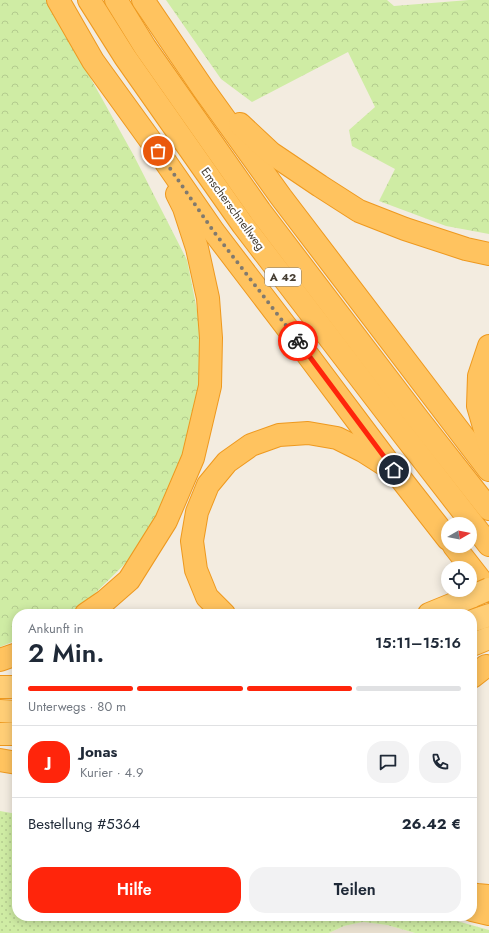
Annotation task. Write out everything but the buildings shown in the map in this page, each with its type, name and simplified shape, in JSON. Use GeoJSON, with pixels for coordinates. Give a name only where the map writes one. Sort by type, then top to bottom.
{"type":"FeatureCollection","features":[{"type":"Feature","properties":{"kind":"highway"},"geometry":{"type":"LineString","coordinates":[[58,0],[93,61],[214,232],[441,530]]}},
{"type":"Feature","properties":{"kind":"highway","name":"Emscherschnellweg"},"geometry":{"type":"LineString","coordinates":[[89,0],[125,57],[243,225],[398,428],[489,544]]}},
{"type":"Feature","properties":{"kind":"highway","name":"Emscherschnellweg"},"geometry":{"type":"LineString","coordinates":[[116,0],[145,47],[260,211],[419,420],[489,509]]}},
{"type":"Feature","properties":{"kind":"highway"},"geometry":{"type":"LineString","coordinates":[[143,0],[204,90],[281,197],[489,470]]}},
{"type":"Feature","properties":{"kind":"highway"},"geometry":{"type":"LineString","coordinates":[[204,90],[271,153],[359,211],[405,229],[466,249],[489,254]]}},
{"type":"Feature","properties":{"kind":"highway"},"geometry":{"type":"LineString","coordinates":[[93,609],[129,580],[166,521],[193,458],[210,386],[211,338],[208,298],[199,255],[184,208],[158,151]]}},
{"type":"Feature","properties":{"kind":"highway"},"geometry":{"type":"LineString","coordinates":[[489,346],[479,376],[478,406],[489,444]]}},
{"type":"Feature","properties":{"kind":"highway"},"geometry":{"type":"LineString","coordinates":[[219,609],[207,597],[196,570],[192,541],[197,512],[208,485],[227,462],[251,445],[279,435],[308,433],[337,438],[394,470]]}},
{"type":"Feature","properties":{"kind":"highway"},"geometry":{"type":"LineString","coordinates":[[442,609],[484,592],[459,553]]}},
{"type":"Feature","properties":{"kind":"highway"},"geometry":{"type":"LineString","coordinates":[[477,643],[489,638]]}},
{"type":"Feature","properties":{"kind":"highway"},"geometry":{"type":"LineString","coordinates":[[0,660],[12,656]]}},
{"type":"Feature","properties":{"kind":"highway"},"geometry":{"type":"LineString","coordinates":[[0,687],[12,687]]}},
{"type":"Feature","properties":{"kind":"highway"},"geometry":{"type":"LineString","coordinates":[[0,711],[12,712]]}},
{"type":"Feature","properties":{"kind":"highway"},"geometry":{"type":"LineString","coordinates":[[0,734],[12,734]]}},
{"type":"Feature","properties":{"kind":"highway"},"geometry":{"type":"LineString","coordinates":[[0,759],[12,759]]}},
{"type":"Feature","properties":{"kind":"highway"},"geometry":{"type":"LineString","coordinates":[[0,759],[12,762]]}},
{"type":"Feature","properties":{"kind":"highway"},"geometry":{"type":"LineString","coordinates":[[477,895],[489,896]]}},
{"type":"Feature","properties":{"kind":"highway"},"geometry":{"type":"LineString","coordinates":[[477,911],[489,914]]}},
{"type":"Feature","properties":{"kind":"shaded area"},"geometry":{"type":"Polygon","coordinates":[[[363,922],[387,925],[415,933],[329,933],[344,926],[363,922]]]}},
{"type":"Feature","properties":{"kind":"green space"},"geometry":{"type":"Polygon","coordinates":[[[0,0],[47,0],[134,156],[187,260],[200,325],[201,391],[185,450],[167,501],[140,549],[79,609],[12,609],[12,642],[0,647],[0,0]]]}},
{"type":"Feature","properties":{"kind":"green space"},"geometry":{"type":"Polygon","coordinates":[[[166,0],[387,0],[394,6],[469,0],[489,0],[489,234],[446,226],[379,201],[395,169],[352,146],[349,130],[375,107],[348,52],[252,102],[221,79],[166,0]]]}},
{"type":"Feature","properties":{"kind":"green space"},"geometry":{"type":"Polygon","coordinates":[[[0,811],[12,813],[12,921],[457,921],[489,930],[489,933],[415,933],[387,925],[363,922],[344,926],[329,933],[0,933],[0,811]]]}},
{"type":"Feature","properties":{"kind":"way so far"},"geometry":{"type":"LineString","coordinates":[[158,151],[214,232],[298,341]]}},
{"type":"Feature","properties":{"kind":"route"},"geometry":{"type":"LineString","coordinates":[[298,341],[394,470]]}}]}
